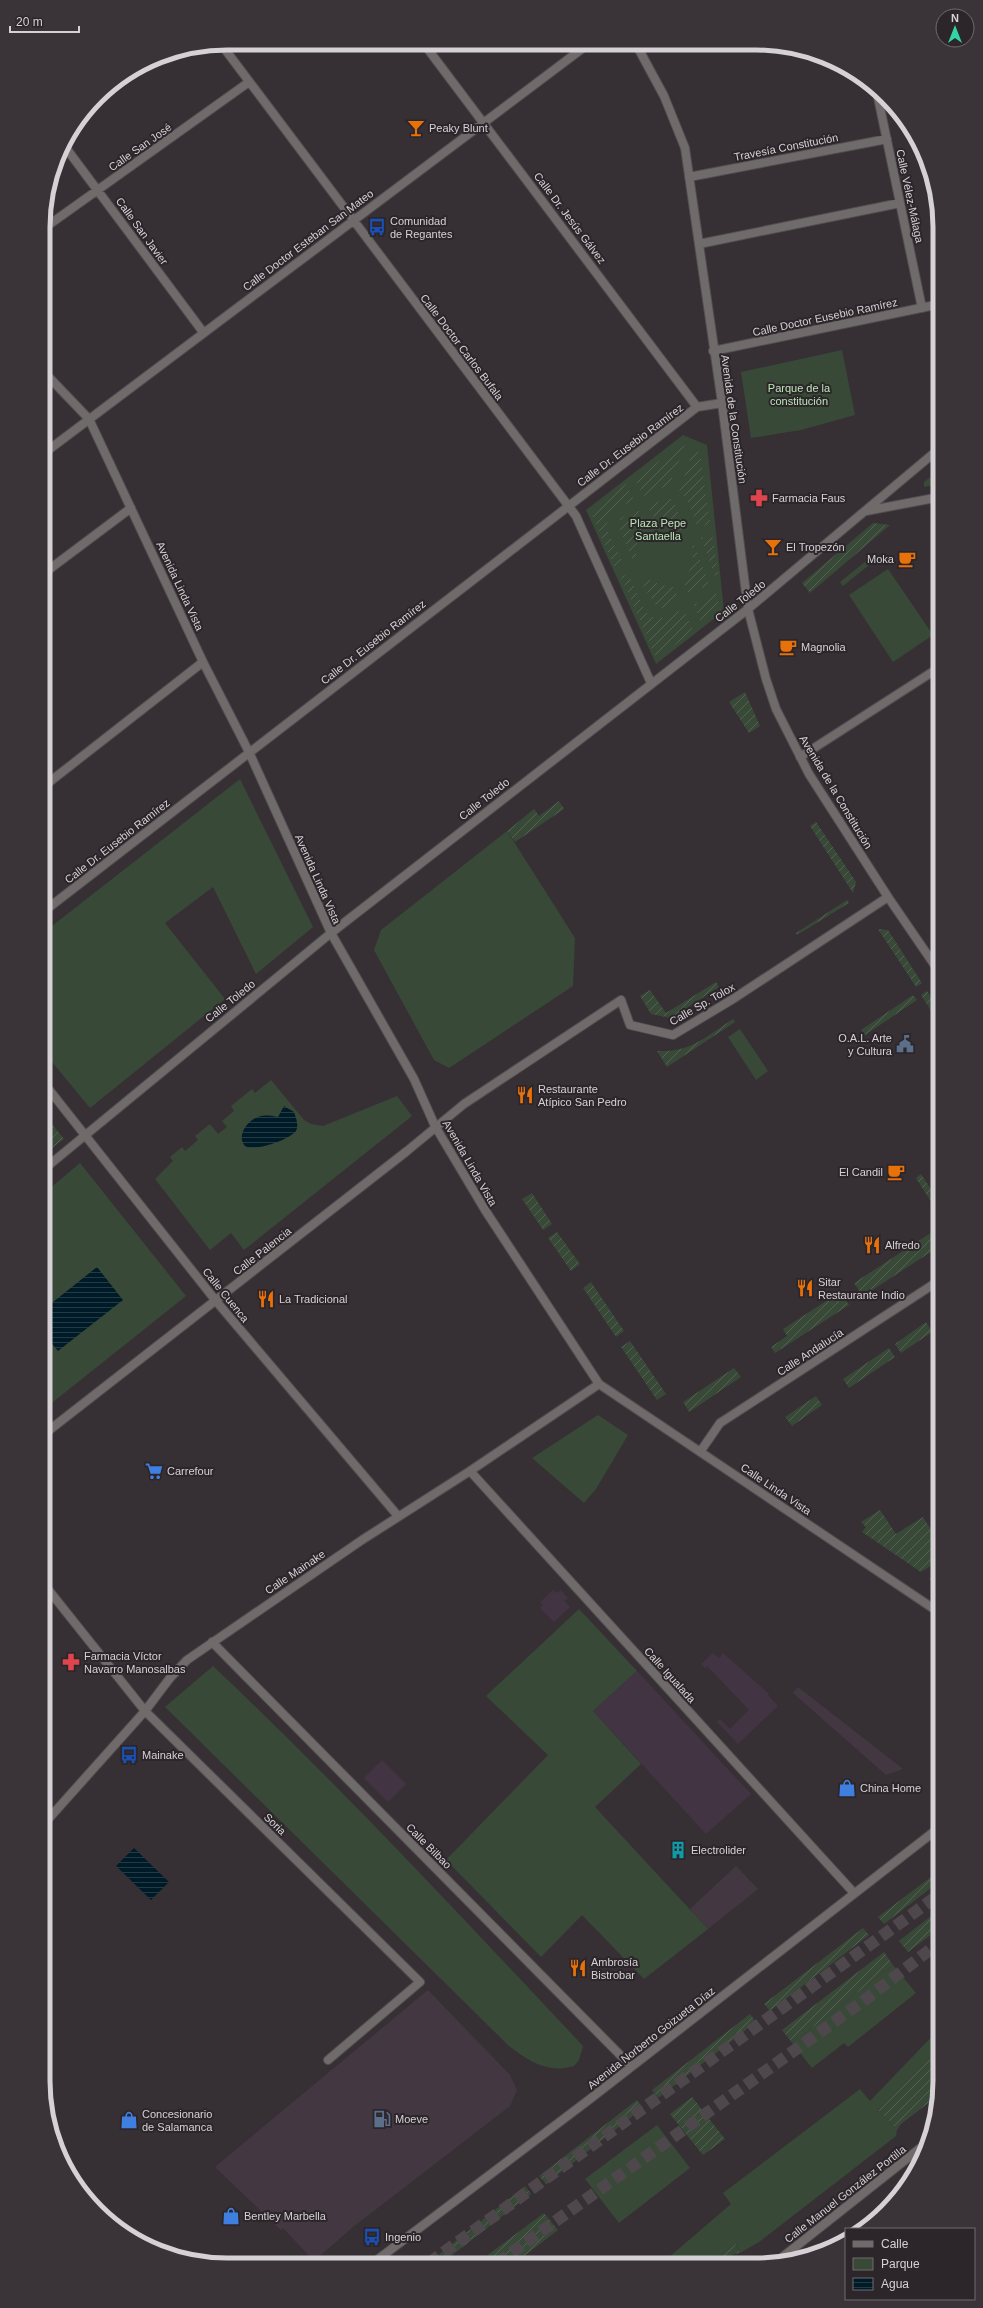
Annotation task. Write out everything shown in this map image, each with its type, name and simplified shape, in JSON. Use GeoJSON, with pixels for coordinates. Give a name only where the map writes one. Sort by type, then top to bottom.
{"type":"FeatureCollection","features":[{"type":"Feature","properties":{"kind":"street","name":"Calle Doctor Carlos Bufala"},"geometry":{"type":"LineString","coordinates":[[225,50],[576,516],[650,684]]}},
{"type":"Feature","properties":{"kind":"street","name":"Calle Dr. Jesús Gálvez"},"geometry":{"type":"LineString","coordinates":[[428,50],[484,125],[499,141],[697,407]]}},
{"type":"Feature","properties":{"kind":"street","name":"Calle Doctor Esteban San Mateo"},"geometry":{"type":"LineString","coordinates":[[50,449],[353,220],[484,125],[581,50]]}},
{"type":"Feature","properties":{"kind":"street","name":"Avenida de la Constitución"},"geometry":{"type":"LineString","coordinates":[[639,50],[673,117],[685,148],[713,351],[722,403],[748,610],[776,709],[800,757],[888,897],[933,963]]}},
{"type":"Feature","properties":{"kind":"street","name":"Calle San José"},"geometry":{"type":"LineString","coordinates":[[50,224],[249,82]]}},
{"type":"Feature","properties":{"kind":"street","name":"Calle Vélez-Málaga"},"geometry":{"type":"LineString","coordinates":[[878,99],[922,308]]}},
{"type":"Feature","properties":{"kind":"street","name":"Travesía Constitución"},"geometry":{"type":"LineString","coordinates":[[689,177],[887,139]]}},
{"type":"Feature","properties":{"kind":"street","name":"Calle San Javier"},"geometry":{"type":"LineString","coordinates":[[67,150],[203,332]]}},
{"type":"Feature","properties":{"kind":"street"},"geometry":{"type":"LineString","coordinates":[[699,244],[900,203]]}},
{"type":"Feature","properties":{"kind":"street","name":"Calle Doctor Eusebio Ramírez"},"geometry":{"type":"LineString","coordinates":[[713,351],[933,306]]}},
{"type":"Feature","properties":{"kind":"street","name":"Avenida Linda Vista"},"geometry":{"type":"LineString","coordinates":[[50,378],[89,419],[203,662],[249,752],[331,933],[414,1079],[435,1126],[485,1210],[599,1384]]}},
{"type":"Feature","properties":{"kind":"street","name":"Calle Dr. Eusebio Ramírez"},"geometry":{"type":"LineString","coordinates":[[50,907],[697,407],[722,403]]}},
{"type":"Feature","properties":{"kind":"street","name":"Calle Toledo"},"geometry":{"type":"LineString","coordinates":[[50,1164],[331,933],[650,684],[748,610],[933,454]]}},
{"type":"Feature","properties":{"kind":"street"},"geometry":{"type":"LineString","coordinates":[[864,511],[933,498]]}},
{"type":"Feature","properties":{"kind":"street"},"geometry":{"type":"LineString","coordinates":[[50,569],[131,508]]}},
{"type":"Feature","properties":{"kind":"street"},"geometry":{"type":"LineString","coordinates":[[50,782],[203,662]]}},
{"type":"Feature","properties":{"kind":"street"},"geometry":{"type":"LineString","coordinates":[[800,757],[933,672]]}},
{"type":"Feature","properties":{"kind":"street","name":"Calle Sp. Tolox"},"geometry":{"type":"LineString","coordinates":[[435,1126],[464,1104],[621,1000],[630,1025],[673,1035],[733,999],[888,897]]}},
{"type":"Feature","properties":{"kind":"street","name":"Calle Cuenca"},"geometry":{"type":"LineString","coordinates":[[50,1090],[86,1134],[216,1301],[398,1516]]}},
{"type":"Feature","properties":{"kind":"street","name":"Calle Palencia"},"geometry":{"type":"LineString","coordinates":[[50,1430],[401,1156],[435,1126]]}},
{"type":"Feature","properties":{"kind":"street","name":"Calle Andalucía"},"geometry":{"type":"LineString","coordinates":[[700,1452],[720,1423],[933,1285]]}},
{"type":"Feature","properties":{"kind":"street","name":"Calle Linda Vista"},"geometry":{"type":"LineString","coordinates":[[599,1384],[933,1608]]}},
{"type":"Feature","properties":{"kind":"street","name":"Calle Mainake"},"geometry":{"type":"LineString","coordinates":[[50,1817],[145,1711],[180,1668],[212,1642],[398,1516],[470,1471],[599,1384]]}},
{"type":"Feature","properties":{"kind":"street","name":"Calle Igualada"},"geometry":{"type":"LineString","coordinates":[[470,1471],[854,1893]]}},
{"type":"Feature","properties":{"kind":"street","name":"Soria"},"geometry":{"type":"LineString","coordinates":[[50,1592],[145,1711],[420,1982],[328,2060]]}},
{"type":"Feature","properties":{"kind":"street","name":"Calle Bilbao"},"geometry":{"type":"LineString","coordinates":[[212,1642],[631,2066]]}},
{"type":"Feature","properties":{"kind":"street","name":"Avenida Norberto Goizueta Díaz"},"geometry":{"type":"LineString","coordinates":[[380,2258],[933,1832]]}},
{"type":"Feature","properties":{"kind":"street","name":"Calle Manuel González Portilla"},"geometry":{"type":"LineString","coordinates":[[784,2256],[920,2148]]}},
{"type":"Feature","properties":{"kind":"shaded area"},"geometry":{"type":"Polygon","coordinates":[[[553,1590],[557,1593],[561,1590],[568,1598],[564,1601],[570,1607],[554,1622],[540,1608],[543,1605],[540,1602],[553,1590]]]}},
{"type":"Feature","properties":{"kind":"shaded area"},"geometry":{"type":"Polygon","coordinates":[[[713,1653],[719,1658],[723,1653],[769,1694],[768,1695],[778,1706],[738,1744],[717,1722],[720,1719],[730,1729],[749,1710],[707,1666],[705,1668],[701,1664],[713,1653]]]}},
{"type":"Feature","properties":{"kind":"shaded area"},"geometry":{"type":"Polygon","coordinates":[[[637,1671],[751,1794],[706,1834],[593,1711],[637,1671]]]}},
{"type":"Feature","properties":{"kind":"shaded area"},"geometry":{"type":"Polygon","coordinates":[[[798,1687],[903,1769],[886,1775],[793,1693],[798,1687]]]}},
{"type":"Feature","properties":{"kind":"shaded area"},"geometry":{"type":"Polygon","coordinates":[[[382,1760],[406,1784],[388,1802],[364,1778],[382,1760]]]}},
{"type":"Feature","properties":{"kind":"shaded area"},"geometry":{"type":"Polygon","coordinates":[[[736,1866],[758,1889],[708,1929],[690,1909],[736,1866]]]}},
{"type":"Feature","properties":{"kind":"shaded area","name":"Moeve"},"geometry":{"type":"Polygon","coordinates":[[[428,1990],[510,2075],[517,2090],[510,2106],[353,2227],[317,2258],[311,2258],[283,2228],[281,2230],[215,2167],[428,1990]]]}},
{"type":"Feature","properties":{"kind":"green space","name":"Parque de la constitución"},"geometry":{"type":"Polygon","coordinates":[[[842,350],[855,415],[801,430],[751,438],[741,372],[842,350]]]}},
{"type":"Feature","properties":{"kind":"green space","name":"Plaza Pepe Santaella"},"geometry":{"type":"Polygon","coordinates":[[[683,435],[707,445],[724,611],[656,664],[586,510],[683,435]]]}},
{"type":"Feature","properties":{"kind":"green space"},"geometry":{"type":"Polygon","coordinates":[[[681,444],[685,446],[668,488],[664,487],[644,496],[635,480],[681,444]]]}},
{"type":"Feature","properties":{"kind":"green space"},"geometry":{"type":"Polygon","coordinates":[[[693,450],[700,452],[710,523],[698,528],[686,497],[679,492],[693,450]]]}},
{"type":"Feature","properties":{"kind":"green space"},"geometry":{"type":"Polygon","coordinates":[[[933,475],[933,485],[924,487],[924,482],[933,475]]]}},
{"type":"Feature","properties":{"kind":"green space"},"geometry":{"type":"Polygon","coordinates":[[[626,484],[634,500],[612,513],[608,520],[607,527],[609,535],[624,565],[615,568],[591,513],[595,507],[626,484]]]}},
{"type":"Feature","properties":{"kind":"green space"},"geometry":{"type":"Polygon","coordinates":[[[671,499],[674,502],[686,532],[684,534],[678,528],[663,519],[654,518],[648,505],[671,499]]]}},
{"type":"Feature","properties":{"kind":"green space"},"geometry":{"type":"Polygon","coordinates":[[[638,509],[644,524],[637,540],[636,559],[633,560],[618,524],[621,518],[638,509]]]}},
{"type":"Feature","properties":{"kind":"green space"},"geometry":{"type":"Polygon","coordinates":[[[873,523],[890,525],[810,593],[802,583],[873,523]]]}},
{"type":"Feature","properties":{"kind":"green space"},"geometry":{"type":"Polygon","coordinates":[[[712,533],[719,579],[716,579],[701,538],[712,533]]]}},
{"type":"Feature","properties":{"kind":"green space"},"geometry":{"type":"Polygon","coordinates":[[[691,544],[694,544],[709,584],[689,595],[683,579],[691,567],[693,559],[691,544]]]}},
{"type":"Feature","properties":{"kind":"green space"},"geometry":{"type":"Polygon","coordinates":[[[871,557],[874,561],[843,586],[840,582],[871,557]]]}},
{"type":"Feature","properties":{"kind":"green space"},"geometry":{"type":"Polygon","coordinates":[[[888,569],[933,635],[893,662],[849,595],[888,569]]]}},
{"type":"Feature","properties":{"kind":"green space"},"geometry":{"type":"Polygon","coordinates":[[[628,574],[645,611],[649,615],[663,618],[683,609],[693,630],[659,658],[655,656],[621,577],[628,574]]]}},
{"type":"Feature","properties":{"kind":"green space"},"geometry":{"type":"Polygon","coordinates":[[[646,577],[660,585],[674,587],[679,600],[663,608],[657,607],[640,581],[646,577]]]}},
{"type":"Feature","properties":{"kind":"green space"},"geometry":{"type":"Polygon","coordinates":[[[716,592],[720,608],[701,622],[694,605],[716,592]]]}},
{"type":"Feature","properties":{"kind":"green space"},"geometry":{"type":"Polygon","coordinates":[[[745,692],[760,726],[749,733],[729,702],[745,692]]]}},
{"type":"Feature","properties":{"kind":"green space"},"geometry":{"type":"Polygon","coordinates":[[[240,779],[313,927],[256,974],[213,887],[165,923],[225,999],[90,1108],[50,1059],[50,928],[240,779]]]}},
{"type":"Feature","properties":{"kind":"green space"},"geometry":{"type":"Polygon","coordinates":[[[559,801],[564,809],[515,842],[507,831],[534,809],[539,816],[559,801]]]}},
{"type":"Feature","properties":{"kind":"green space"},"geometry":{"type":"Polygon","coordinates":[[[816,822],[856,882],[853,893],[810,826],[816,822]]]}},
{"type":"Feature","properties":{"kind":"green space"},"geometry":{"type":"Polygon","coordinates":[[[507,831],[575,938],[573,986],[449,1068],[434,1060],[374,950],[381,930],[507,831]]]}},
{"type":"Feature","properties":{"kind":"green space"},"geometry":{"type":"Polygon","coordinates":[[[847,900],[849,903],[797,935],[796,933],[847,900]]]}},
{"type":"Feature","properties":{"kind":"green space"},"geometry":{"type":"Polygon","coordinates":[[[878,929],[888,930],[922,983],[916,987],[878,929]]]}},
{"type":"Feature","properties":{"kind":"green space"},"geometry":{"type":"Polygon","coordinates":[[[716,982],[719,987],[671,1018],[651,1014],[640,996],[650,990],[666,1013],[716,982]]]}},
{"type":"Feature","properties":{"kind":"green space"},"geometry":{"type":"Polygon","coordinates":[[[927,991],[933,1000],[933,1014],[921,995],[927,991]]]}},
{"type":"Feature","properties":{"kind":"green space"},"geometry":{"type":"Polygon","coordinates":[[[913,995],[917,1000],[865,1035],[861,1030],[913,995]]]}},
{"type":"Feature","properties":{"kind":"green space"},"geometry":{"type":"Polygon","coordinates":[[[733,1019],[735,1022],[667,1067],[657,1051],[669,1051],[689,1046],[698,1042],[733,1019]]]}},
{"type":"Feature","properties":{"kind":"green space"},"geometry":{"type":"Polygon","coordinates":[[[740,1029],[768,1071],[756,1080],[728,1037],[740,1029]]]}},
{"type":"Feature","properties":{"kind":"green space"},"geometry":{"type":"Polygon","coordinates":[[[271,1080],[304,1120],[311,1124],[323,1126],[397,1096],[412,1116],[244,1250],[231,1233],[210,1250],[155,1179],[173,1161],[170,1157],[182,1147],[185,1151],[198,1140],[195,1136],[210,1124],[218,1134],[227,1127],[222,1121],[234,1111],[231,1106],[252,1089],[255,1093],[271,1080]]]}},
{"type":"Feature","properties":{"kind":"green space"},"geometry":{"type":"Polygon","coordinates":[[[50,1122],[64,1139],[50,1150],[50,1122]]]}},
{"type":"Feature","properties":{"kind":"green space"},"geometry":{"type":"Polygon","coordinates":[[[80,1163],[186,1296],[50,1404],[50,1188],[80,1163]]]}},
{"type":"Feature","properties":{"kind":"green space"},"geometry":{"type":"Polygon","coordinates":[[[921,1174],[933,1192],[933,1205],[916,1178],[921,1174]]]}},
{"type":"Feature","properties":{"kind":"green space"},"geometry":{"type":"Polygon","coordinates":[[[532,1193],[552,1224],[543,1230],[522,1199],[532,1193]]]}},
{"type":"Feature","properties":{"kind":"green space"},"geometry":{"type":"Polygon","coordinates":[[[557,1232],[580,1264],[571,1271],[548,1238],[557,1232]]]}},
{"type":"Feature","properties":{"kind":"green space"},"geometry":{"type":"Polygon","coordinates":[[[933,1232],[933,1251],[863,1296],[854,1283],[933,1232]]]}},
{"type":"Feature","properties":{"kind":"green space"},"geometry":{"type":"Polygon","coordinates":[[[591,1282],[624,1331],[616,1337],[583,1288],[591,1282]]]}},
{"type":"Feature","properties":{"kind":"green space"},"geometry":{"type":"Polygon","coordinates":[[[840,1292],[849,1305],[775,1353],[771,1347],[787,1336],[783,1329],[840,1292]]]}},
{"type":"Feature","properties":{"kind":"green space"},"geometry":{"type":"Polygon","coordinates":[[[926,1322],[932,1332],[901,1353],[895,1344],[926,1322]]]}},
{"type":"Feature","properties":{"kind":"green space"},"geometry":{"type":"Polygon","coordinates":[[[630,1341],[666,1394],[657,1400],[621,1347],[630,1341]]]}},
{"type":"Feature","properties":{"kind":"green space"},"geometry":{"type":"Polygon","coordinates":[[[889,1348],[895,1357],[849,1388],[843,1379],[889,1348]]]}},
{"type":"Feature","properties":{"kind":"green space"},"geometry":{"type":"Polygon","coordinates":[[[734,1368],[741,1377],[689,1412],[683,1402],[734,1368]]]}},
{"type":"Feature","properties":{"kind":"green space"},"geometry":{"type":"Polygon","coordinates":[[[816,1396],[822,1405],[792,1426],[785,1417],[816,1396]]]}},
{"type":"Feature","properties":{"kind":"green space"},"geometry":{"type":"Polygon","coordinates":[[[598,1415],[628,1435],[596,1489],[584,1503],[532,1458],[598,1415]]]}},
{"type":"Feature","properties":{"kind":"green space"},"geometry":{"type":"Polygon","coordinates":[[[880,1510],[896,1534],[923,1517],[933,1533],[933,1564],[921,1572],[862,1532],[866,1527],[861,1522],[880,1510]]]}},
{"type":"Feature","properties":{"kind":"green space"},"geometry":{"type":"Polygon","coordinates":[[[933,1576],[933,1582],[929,1579],[933,1576]]]}},
{"type":"Feature","properties":{"kind":"green space"},"geometry":{"type":"Polygon","coordinates":[[[579,1609],[637,1671],[593,1711],[641,1764],[595,1807],[708,1929],[644,1979],[582,1915],[541,1957],[446,1860],[548,1755],[486,1696],[579,1609]]]}},
{"type":"Feature","properties":{"kind":"green space"},"geometry":{"type":"Polygon","coordinates":[[[213,1666],[355,1806],[447,1901],[583,2046],[579,2060],[574,2066],[556,2068],[539,2065],[524,2057],[509,2046],[165,1707],[213,1666]]]}},
{"type":"Feature","properties":{"kind":"green space"},"geometry":{"type":"Polygon","coordinates":[[[933,1875],[933,1886],[884,1924],[878,1917],[933,1875]]]}},
{"type":"Feature","properties":{"kind":"green space"},"geometry":{"type":"Polygon","coordinates":[[[933,1914],[933,1933],[908,1952],[899,1941],[933,1914]]]}},
{"type":"Feature","properties":{"kind":"green space"},"geometry":{"type":"Polygon","coordinates":[[[863,1928],[869,1935],[770,2011],[764,2004],[863,1928]]]}},
{"type":"Feature","properties":{"kind":"green space"},"geometry":{"type":"Polygon","coordinates":[[[884,1952],[893,1965],[792,2043],[782,2030],[884,1952]]]}},
{"type":"Feature","properties":{"kind":"green space"},"geometry":{"type":"Polygon","coordinates":[[[893,1965],[916,1993],[848,2047],[844,2043],[812,2068],[792,2043],[893,1965]]]}},
{"type":"Feature","properties":{"kind":"green space"},"geometry":{"type":"Polygon","coordinates":[[[750,2014],[756,2022],[658,2098],[652,2090],[750,2014]]]}},
{"type":"Feature","properties":{"kind":"green space"},"geometry":{"type":"Polygon","coordinates":[[[933,2035],[933,2054],[878,2110],[897,2130],[896,2136],[759,2242],[740,2253],[736,2244],[715,2258],[668,2258],[731,2204],[723,2193],[860,2089],[870,2101],[933,2035]]]}},
{"type":"Feature","properties":{"kind":"green space"},"geometry":{"type":"Polygon","coordinates":[[[933,2054],[932,2101],[901,2124],[897,2130],[878,2110],[933,2054]]]}},
{"type":"Feature","properties":{"kind":"green space"},"geometry":{"type":"Polygon","coordinates":[[[692,2097],[725,2139],[703,2155],[670,2114],[692,2097]]]}},
{"type":"Feature","properties":{"kind":"green space"},"geometry":{"type":"Polygon","coordinates":[[[637,2100],[643,2108],[546,2184],[539,2176],[637,2100]]]}},
{"type":"Feature","properties":{"kind":"green space"},"geometry":{"type":"Polygon","coordinates":[[[657,2125],[690,2168],[619,2223],[585,2179],[657,2125]]]}},
{"type":"Feature","properties":{"kind":"green space"},"geometry":{"type":"Polygon","coordinates":[[[525,2186],[531,2194],[448,2258],[434,2258],[525,2186]]]}},
{"type":"Feature","properties":{"kind":"green space"},"geometry":{"type":"Polygon","coordinates":[[[544,2213],[558,2230],[522,2258],[484,2258],[544,2213]]]}},
{"type":"Feature","properties":{"kind":"green space"},"geometry":{"type":"Polygon","coordinates":[[[736,2244],[740,2253],[726,2258],[715,2258],[736,2244]]]}},
{"type":"Feature","properties":{"kind":"water"},"geometry":{"type":"Polygon","coordinates":[[[284,1106],[294,1112],[297,1124],[296,1131],[286,1138],[271,1144],[256,1147],[245,1146],[242,1142],[242,1137],[245,1127],[257,1117],[278,1117],[284,1106]]]}},
{"type":"Feature","properties":{"kind":"water"},"geometry":{"type":"Polygon","coordinates":[[[97,1267],[123,1300],[58,1351],[50,1341],[50,1304],[97,1267]]]}},
{"type":"Feature","properties":{"kind":"water"},"geometry":{"type":"Polygon","coordinates":[[[134,1848],[169,1882],[151,1900],[116,1866],[134,1848]]]}},
{"type":"Feature","properties":{"kind":"tunnel"},"geometry":{"type":"LineString","coordinates":[[436,2258],[933,1899]]}},
{"type":"Feature","properties":{"kind":"tunnel"},"geometry":{"type":"LineString","coordinates":[[504,2258],[862,2002],[933,1947]]}},
{"type":"Feature","properties":{"kind":"place","name":"Peaky Blunt"},"geometry":{"type":"Point","coordinates":[416,128]}},
{"type":"Feature","properties":{"kind":"place","name":"Comunidad de Regantes"},"geometry":{"type":"Point","coordinates":[377,227]}},
{"type":"Feature","properties":{"kind":"place","name":"Farmacia Faus"},"geometry":{"type":"Point","coordinates":[759,498]}},
{"type":"Feature","properties":{"kind":"place","name":"El Tropezón"},"geometry":{"type":"Point","coordinates":[773,547]}},
{"type":"Feature","properties":{"kind":"place","name":"Moka"},"geometry":{"type":"Point","coordinates":[907,559]}},
{"type":"Feature","properties":{"kind":"place","name":"Magnolia"},"geometry":{"type":"Point","coordinates":[788,647]}},
{"type":"Feature","properties":{"kind":"place","name":"O.A.L. Arte y Cultura"},"geometry":{"type":"Point","coordinates":[905,1044]}},
{"type":"Feature","properties":{"kind":"place","name":"Restaurante Atípico San Pedro"},"geometry":{"type":"Point","coordinates":[525,1095]}},
{"type":"Feature","properties":{"kind":"place","name":"El Candil"},"geometry":{"type":"Point","coordinates":[896,1172]}},
{"type":"Feature","properties":{"kind":"place","name":"Alfredo"},"geometry":{"type":"Point","coordinates":[872,1245]}},
{"type":"Feature","properties":{"kind":"place","name":"Sitar Restaurante Indio"},"geometry":{"type":"Point","coordinates":[805,1288]}},
{"type":"Feature","properties":{"kind":"place","name":"La Tradicional"},"geometry":{"type":"Point","coordinates":[266,1299]}},
{"type":"Feature","properties":{"kind":"place","name":"Carrefour"},"geometry":{"type":"Point","coordinates":[154,1471]}},
{"type":"Feature","properties":{"kind":"place","name":"Farmacia Víctor Navarro Manosalbas"},"geometry":{"type":"Point","coordinates":[71,1662]}},
{"type":"Feature","properties":{"kind":"place","name":"Mainake"},"geometry":{"type":"Point","coordinates":[129,1755]}},
{"type":"Feature","properties":{"kind":"place","name":"China Home"},"geometry":{"type":"Point","coordinates":[847,1788]}},
{"type":"Feature","properties":{"kind":"place","name":"Electrolider"},"geometry":{"type":"Point","coordinates":[678,1850]}},
{"type":"Feature","properties":{"kind":"place","name":"Ambrosía Bistrobar"},"geometry":{"type":"Point","coordinates":[578,1968]}},
{"type":"Feature","properties":{"kind":"place","name":"Moeve"},"geometry":{"type":"Point","coordinates":[382,2119]}},
{"type":"Feature","properties":{"kind":"place","name":"Concesionario de Salamanca"},"geometry":{"type":"Point","coordinates":[129,2120]}},
{"type":"Feature","properties":{"kind":"place","name":"Bentley Marbella"},"geometry":{"type":"Point","coordinates":[231,2216]}},
{"type":"Feature","properties":{"kind":"place","name":"Ingenio"},"geometry":{"type":"Point","coordinates":[372,2237]}}]}
